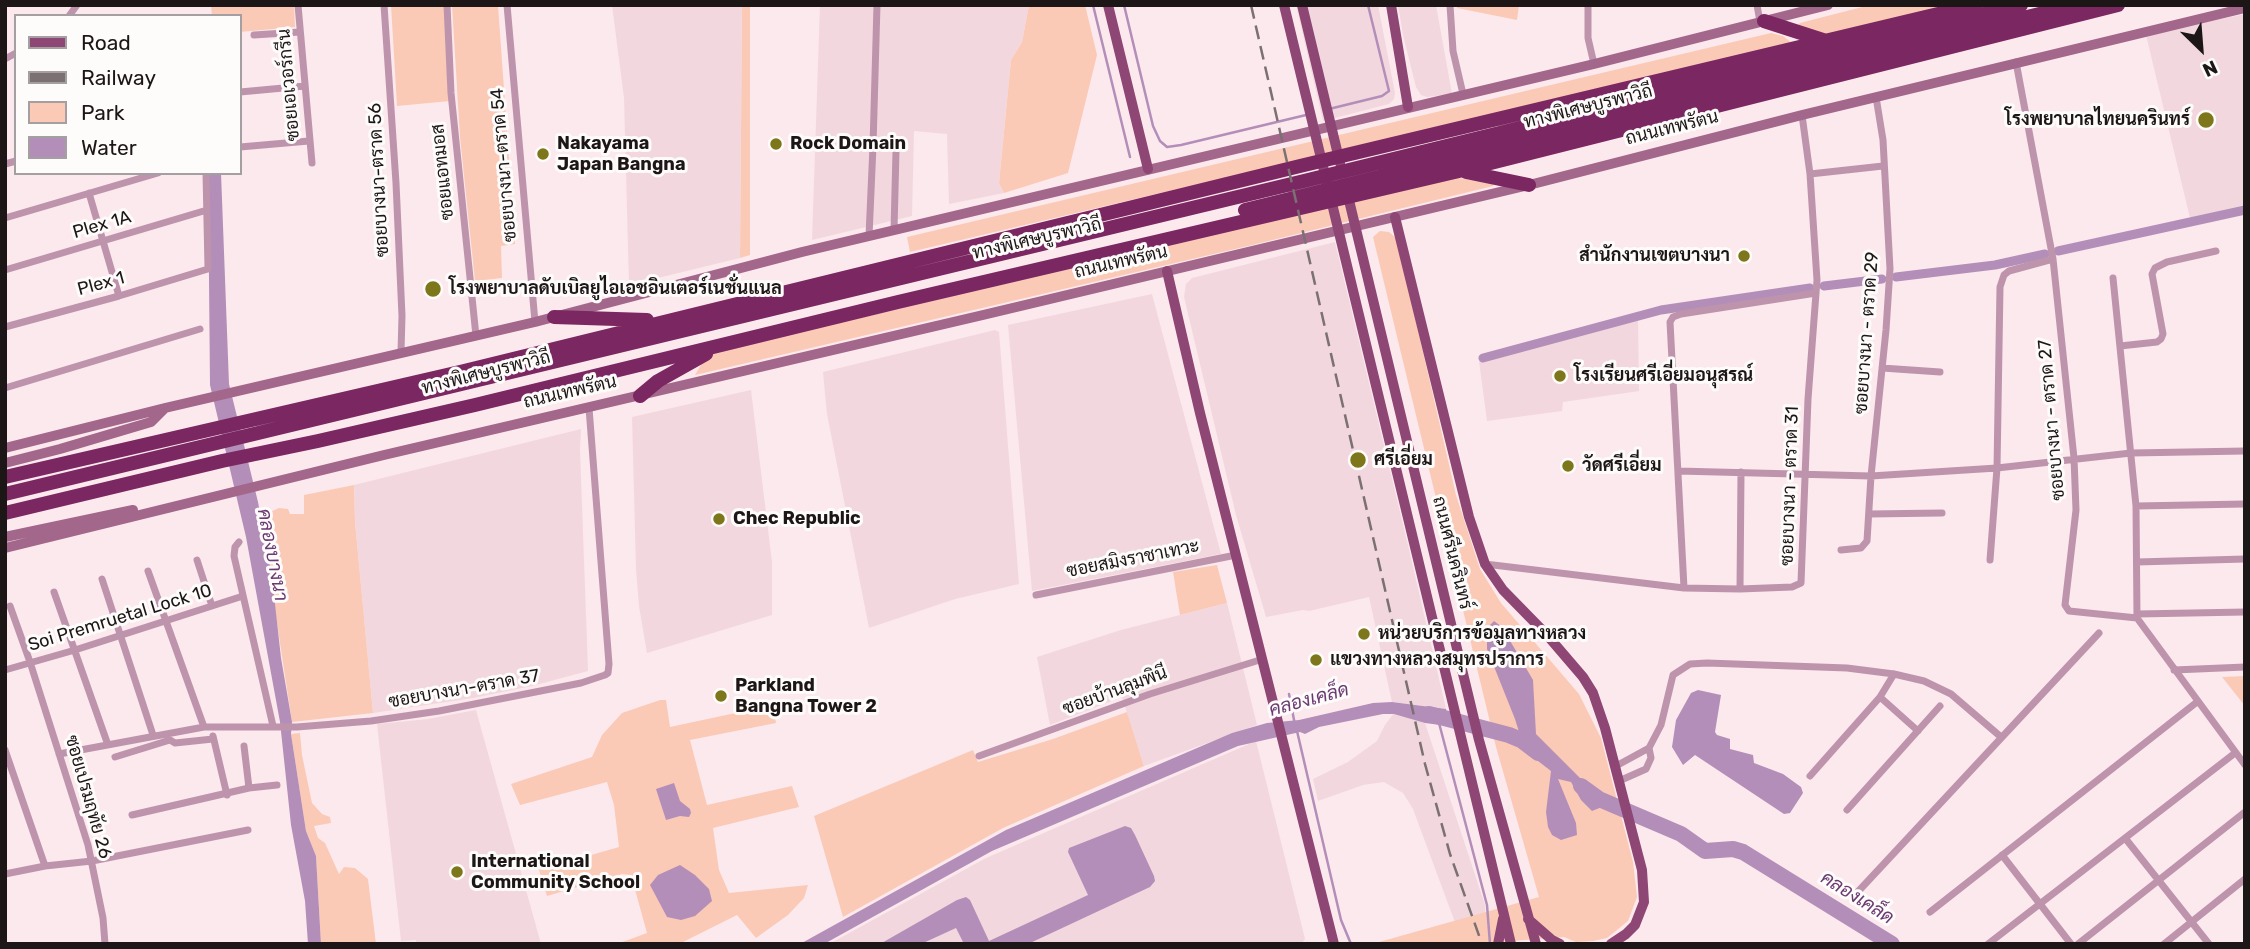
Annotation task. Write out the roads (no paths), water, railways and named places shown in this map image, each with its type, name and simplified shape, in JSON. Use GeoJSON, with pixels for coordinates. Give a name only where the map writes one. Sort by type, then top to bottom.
{"type":"FeatureCollection","features":[{"type":"Feature","properties":{"kind":"highway"},"geometry":{"type":"LineString","coordinates":[[5,477],[253,420],[1287,169],[1979,5]]}},
{"type":"Feature","properties":{"kind":"highway"},"geometry":{"type":"LineString","coordinates":[[5,486],[1302,173],[1979,5]]}},
{"type":"Feature","properties":{"kind":"highway","name":"ทางพิเศษบูรพาวิถี"},"geometry":{"type":"LineString","coordinates":[[5,494],[2021,5]]}},
{"type":"Feature","properties":{"kind":"highway","name":"ทางพิเศษบูรพาวิถี"},"geometry":{"type":"LineString","coordinates":[[5,511],[2076,5]]}},
{"type":"Feature","properties":{"kind":"highway","name":"ถนนเทพรัตน"},"geometry":{"type":"LineString","coordinates":[[5,511],[461,408],[1459,171],[2118,5]]}},
{"type":"Feature","properties":{"kind":"highway"},"geometry":{"type":"LineString","coordinates":[[1762,21],[1826,41]]}},
{"type":"Feature","properties":{"kind":"highway"},"geometry":{"type":"LineString","coordinates":[[1459,171],[1529,185]]}},
{"type":"Feature","properties":{"kind":"highway"},"geometry":{"type":"LineString","coordinates":[[554,317],[666,321]]}},
{"type":"Feature","properties":{"kind":"highway"},"geometry":{"type":"LineString","coordinates":[[640,396],[658,381],[719,345]]}},
{"type":"Feature","properties":{"kind":"main road"},"geometry":{"type":"LineString","coordinates":[[1108,5],[1148,169]]}},
{"type":"Feature","properties":{"kind":"main road","name":"ถนนศรีนครินทร์"},"geometry":{"type":"LineString","coordinates":[[1284,5],[1511,944]]}},
{"type":"Feature","properties":{"kind":"main road","name":"ถนนศรีนครินทร์"},"geometry":{"type":"LineString","coordinates":[[1303,5],[1479,740],[1536,944]]}},
{"type":"Feature","properties":{"kind":"main road"},"geometry":{"type":"LineString","coordinates":[[1391,5],[1408,107]]}},
{"type":"Feature","properties":{"kind":"main road"},"geometry":{"type":"LineString","coordinates":[[5,447],[535,322],[869,236],[1594,64],[1828,5]]}},
{"type":"Feature","properties":{"kind":"main road","name":"ถนนเทพรัตน"},"geometry":{"type":"LineString","coordinates":[[5,548],[229,492],[1529,185],[2016,62],[2245,8]]}},
{"type":"Feature","properties":{"kind":"main road"},"geometry":{"type":"LineString","coordinates":[[1395,216],[1469,517],[1485,564],[1503,590],[1583,677],[1605,728],[1642,870],[1644,902],[1635,925],[1611,944]]}},
{"type":"Feature","properties":{"kind":"main road"},"geometry":{"type":"LineString","coordinates":[[1167,271],[1334,944]]}},
{"type":"Feature","properties":{"kind":"main road"},"geometry":{"type":"LineString","coordinates":[[5,463],[151,422],[165,408]]}},
{"type":"Feature","properties":{"kind":"main road"},"geometry":{"type":"LineString","coordinates":[[5,537],[106,514],[177,505]]}},
{"type":"Feature","properties":{"kind":"main road"},"geometry":{"type":"LineString","coordinates":[[1498,944],[1503,914]]}},
{"type":"Feature","properties":{"kind":"main road"},"geometry":{"type":"LineString","coordinates":[[1528,919],[1560,944]]}},
{"type":"Feature","properties":{"kind":"street","name":"ซอยเอเวอร์กรีน"},"geometry":{"type":"LineString","coordinates":[[298,5],[312,163]]}},
{"type":"Feature","properties":{"kind":"street","name":"ซอยบางนา-ตราด 56"},"geometry":{"type":"LineString","coordinates":[[383,5],[396,183],[401,352]]}},
{"type":"Feature","properties":{"kind":"street","name":"ซอยแอทมอส"},"geometry":{"type":"LineString","coordinates":[[447,5],[451,93],[476,336]]}},
{"type":"Feature","properties":{"kind":"street","name":"ซอยบางนา-ตราด 54"},"geometry":{"type":"LineString","coordinates":[[507,5],[535,322]]}},
{"type":"Feature","properties":{"kind":"street"},"geometry":{"type":"LineString","coordinates":[[869,236],[877,5]]}},
{"type":"Feature","properties":{"kind":"street"},"geometry":{"type":"LineString","coordinates":[[1450,5],[1453,51],[1463,94]]}},
{"type":"Feature","properties":{"kind":"street"},"geometry":{"type":"LineString","coordinates":[[1588,5],[1588,38],[1594,64]]}},
{"type":"Feature","properties":{"kind":"street"},"geometry":{"type":"LineString","coordinates":[[1757,5],[1762,21]]}},
{"type":"Feature","properties":{"kind":"street"},"geometry":{"type":"LineString","coordinates":[[254,35],[300,32]]}},
{"type":"Feature","properties":{"kind":"street","name":"ซอยบางนา - ตราด 27"},"geometry":{"type":"LineString","coordinates":[[2016,62],[2053,259],[2074,458],[2076,510],[2066,607],[2069,611],[2137,616]]}},
{"type":"Feature","properties":{"kind":"street"},"geometry":{"type":"LineString","coordinates":[[242,92],[305,86]]}},
{"type":"Feature","properties":{"kind":"street","name":"ซอยบางนา - ตราด 29"},"geometry":{"type":"LineString","coordinates":[[1841,550],[1856,550],[1865,546],[1890,269],[1883,140],[1876,97]]}},
{"type":"Feature","properties":{"kind":"street","name":"ซอยบางนา - ตราด 31"},"geometry":{"type":"LineString","coordinates":[[1485,564],[1684,588],[1792,587],[1801,583],[1817,280],[1810,174],[1802,115]]}},
{"type":"Feature","properties":{"kind":"street"},"geometry":{"type":"LineString","coordinates":[[242,147],[309,141]]}},
{"type":"Feature","properties":{"kind":"street"},"geometry":{"type":"LineString","coordinates":[[873,146],[894,148],[897,151],[894,230]]}},
{"type":"Feature","properties":{"kind":"street"},"geometry":{"type":"LineString","coordinates":[[1810,174],[1883,166]]}},
{"type":"Feature","properties":{"kind":"street"},"geometry":{"type":"LineString","coordinates":[[5,218],[151,175]]}},
{"type":"Feature","properties":{"kind":"street"},"geometry":{"type":"LineString","coordinates":[[206,175],[207,211]]}},
{"type":"Feature","properties":{"kind":"street"},"geometry":{"type":"LineString","coordinates":[[89,193],[119,296]]}},
{"type":"Feature","properties":{"kind":"street","name":"Plex 1A"},"geometry":{"type":"LineString","coordinates":[[5,270],[207,211]]}},
{"type":"Feature","properties":{"kind":"street","name":"Plex 1"},"geometry":{"type":"LineString","coordinates":[[5,327],[205,271],[209,267],[207,211]]}},
{"type":"Feature","properties":{"kind":"street"},"geometry":{"type":"LineString","coordinates":[[2120,346],[2157,342],[2161,339],[2163,334],[2152,274],[2155,268],[2167,262],[2216,251]]}},
{"type":"Feature","properties":{"kind":"street"},"geometry":{"type":"LineString","coordinates":[[1990,559],[1997,468],[2002,281],[2004,275],[2010,271],[2053,259]]}},
{"type":"Feature","properties":{"kind":"street"},"geometry":{"type":"LineString","coordinates":[[2113,278],[2136,506],[2137,616],[2245,765]]}},
{"type":"Feature","properties":{"kind":"street"},"geometry":{"type":"LineString","coordinates":[[1684,588],[1670,322],[1672,317],[1816,293]]}},
{"type":"Feature","properties":{"kind":"street"},"geometry":{"type":"LineString","coordinates":[[5,388],[200,329]]}},
{"type":"Feature","properties":{"kind":"street"},"geometry":{"type":"LineString","coordinates":[[1882,368],[1940,372]]}},
{"type":"Feature","properties":{"kind":"street","name":"ซอยบางนา-ตราด 37"},"geometry":{"type":"LineString","coordinates":[[59,754],[153,735],[208,728],[297,727],[439,711],[582,683],[608,673],[589,408]]}},
{"type":"Feature","properties":{"kind":"street"},"geometry":{"type":"LineString","coordinates":[[1678,471],[1871,476],[1997,468],[2131,453],[2245,451]]}},
{"type":"Feature","properties":{"kind":"street"},"geometry":{"type":"LineString","coordinates":[[1740,589],[1741,472]]}},
{"type":"Feature","properties":{"kind":"street"},"geometry":{"type":"LineString","coordinates":[[2136,506],[2245,504]]}},
{"type":"Feature","properties":{"kind":"street"},"geometry":{"type":"LineString","coordinates":[[1869,514],[1942,513]]}},
{"type":"Feature","properties":{"kind":"street"},"geometry":{"type":"LineString","coordinates":[[239,542],[234,556],[275,726]]}},
{"type":"Feature","properties":{"kind":"street","name":"ซอยสมิงราชาเทวะ"},"geometry":{"type":"LineString","coordinates":[[1036,595],[1236,555]]}},
{"type":"Feature","properties":{"kind":"street"},"geometry":{"type":"LineString","coordinates":[[2137,562],[2245,559]]}},
{"type":"Feature","properties":{"kind":"street"},"geometry":{"type":"LineString","coordinates":[[197,560],[212,606]]}},
{"type":"Feature","properties":{"kind":"street"},"geometry":{"type":"LineString","coordinates":[[148,571],[213,739],[227,795]]}},
{"type":"Feature","properties":{"kind":"street"},"geometry":{"type":"LineString","coordinates":[[102,579],[153,735]]}},
{"type":"Feature","properties":{"kind":"street"},"geometry":{"type":"LineString","coordinates":[[54,592],[108,745]]}},
{"type":"Feature","properties":{"kind":"street","name":"Soi Premruetal Lock 10"},"geometry":{"type":"LineString","coordinates":[[5,670],[243,596]]}},
{"type":"Feature","properties":{"kind":"street","name":"ซอยเปรมฤทัย 26"},"geometry":{"type":"LineString","coordinates":[[10,606],[85,833],[103,918],[105,944]]}},
{"type":"Feature","properties":{"kind":"street"},"geometry":{"type":"LineString","coordinates":[[2137,616],[2245,612]]}},
{"type":"Feature","properties":{"kind":"street"},"geometry":{"type":"LineString","coordinates":[[1853,897],[2099,633]]}},
{"type":"Feature","properties":{"kind":"street","name":"ซอยบ้านลุมพินี"},"geometry":{"type":"LineString","coordinates":[[979,756],[1150,694],[1263,659]]}},
{"type":"Feature","properties":{"kind":"street"},"geometry":{"type":"LineString","coordinates":[[1616,766],[1649,748],[1661,725],[1673,675],[1690,664],[1802,665],[1894,674],[1924,681],[1951,694],[2001,737]]}},
{"type":"Feature","properties":{"kind":"street"},"geometry":{"type":"LineString","coordinates":[[2174,670],[2245,667]]}},
{"type":"Feature","properties":{"kind":"street"},"geometry":{"type":"LineString","coordinates":[[1810,776],[1880,697],[1894,674]]}},
{"type":"Feature","properties":{"kind":"street"},"geometry":{"type":"LineString","coordinates":[[1880,697],[1918,731]]}},
{"type":"Feature","properties":{"kind":"street"},"geometry":{"type":"LineString","coordinates":[[1930,912],[2197,702]]}},
{"type":"Feature","properties":{"kind":"street"},"geometry":{"type":"LineString","coordinates":[[1847,810],[1940,706]]}},
{"type":"Feature","properties":{"kind":"street"},"geometry":{"type":"LineString","coordinates":[[115,757],[170,740],[175,743],[213,739]]}},
{"type":"Feature","properties":{"kind":"street"},"geometry":{"type":"LineString","coordinates":[[244,746],[248,788]]}},
{"type":"Feature","properties":{"kind":"street"},"geometry":{"type":"LineString","coordinates":[[1619,781],[1646,769],[1651,758],[1649,748]]}},
{"type":"Feature","properties":{"kind":"street"},"geometry":{"type":"LineString","coordinates":[[5,750],[45,866]]}},
{"type":"Feature","properties":{"kind":"street"},"geometry":{"type":"LineString","coordinates":[[1988,944],[2235,753]]}},
{"type":"Feature","properties":{"kind":"street"},"geometry":{"type":"LineString","coordinates":[[132,815],[248,788],[277,785]]}},
{"type":"Feature","properties":{"kind":"street"},"geometry":{"type":"LineString","coordinates":[[2078,944],[2245,812]]}},
{"type":"Feature","properties":{"kind":"street"},"geometry":{"type":"LineString","coordinates":[[5,874],[92,861],[248,830]]}},
{"type":"Feature","properties":{"kind":"street"},"geometry":{"type":"LineString","coordinates":[[2125,838],[2209,944]]}},
{"type":"Feature","properties":{"kind":"street"},"geometry":{"type":"LineString","coordinates":[[2002,855],[2071,944]]}},
{"type":"Feature","properties":{"kind":"street"},"geometry":{"type":"LineString","coordinates":[[2164,944],[2245,879]]}},
{"type":"Feature","properties":{"kind":"water"},"geometry":{"type":"Polygon","coordinates":[[[208,175],[221,175],[229,384],[258,502],[272,577],[306,831],[316,856],[321,944],[308,944],[305,901],[291,825],[280,722],[246,537],[210,385],[208,175]]]}},
{"type":"Feature","properties":{"kind":"water"},"geometry":{"type":"Polygon","coordinates":[[[1494,621],[1502,627],[1533,680],[1536,734],[1595,793],[1602,807],[1592,811],[1581,800],[1571,782],[1558,779],[1576,823],[1577,835],[1561,840],[1552,835],[1548,827],[1546,812],[1551,771],[1525,751],[1487,649],[1487,628],[1494,621]]]}},
{"type":"Feature","properties":{"kind":"water"},"geometry":{"type":"Polygon","coordinates":[[[1698,690],[1721,695],[1715,732],[1730,739],[1730,749],[1753,755],[1754,763],[1783,774],[1801,787],[1803,793],[1790,813],[1784,814],[1695,755],[1683,765],[1672,747],[1676,720],[1691,693],[1698,690]]]}},
{"type":"Feature","properties":{"kind":"water"},"geometry":{"type":"Polygon","coordinates":[[[1392,702],[1446,709],[1448,726],[1383,714],[1319,727],[1305,734],[1300,732],[1238,746],[992,851],[824,944],[800,944],[1006,830],[1232,733],[1267,723],[1299,720],[1373,703],[1392,702]]]}},
{"type":"Feature","properties":{"kind":"water"},"geometry":{"type":"Polygon","coordinates":[[[674,783],[680,801],[691,813],[689,817],[680,816],[666,820],[656,789],[674,783]]]}},
{"type":"Feature","properties":{"kind":"water"},"geometry":{"type":"Polygon","coordinates":[[[1125,826],[1131,828],[1154,876],[1155,881],[1150,887],[1028,944],[964,944],[956,928],[921,944],[880,944],[966,897],[970,900],[989,941],[1088,895],[1068,852],[1069,848],[1125,826]]]}},
{"type":"Feature","properties":{"kind":"water"},"geometry":{"type":"Polygon","coordinates":[[[680,865],[709,889],[712,901],[695,916],[681,920],[667,917],[650,885],[658,875],[680,865]]]}},
{"type":"Feature","properties":{"kind":"waterway"},"geometry":{"type":"LineString","coordinates":[[1093,5],[1130,157]]}},
{"type":"Feature","properties":{"kind":"waterway"},"geometry":{"type":"LineString","coordinates":[[1124,5],[1153,126],[1160,141],[1167,147],[1306,115]]}},
{"type":"Feature","properties":{"kind":"waterway"},"geometry":{"type":"LineString","coordinates":[[1329,109],[1382,96],[1389,91],[1368,5]]}},
{"type":"Feature","properties":{"kind":"waterway"},"geometry":{"type":"LineString","coordinates":[[2058,251],[2245,210]]}},
{"type":"Feature","properties":{"kind":"waterway"},"geometry":{"type":"LineString","coordinates":[[1896,277],[1995,265],[2045,254]]}},
{"type":"Feature","properties":{"kind":"waterway"},"geometry":{"type":"LineString","coordinates":[[1824,286],[1882,279]]}},
{"type":"Feature","properties":{"kind":"waterway"},"geometry":{"type":"LineString","coordinates":[[1483,358],[1661,310],[1810,288]]}},
{"type":"Feature","properties":{"kind":"waterway"},"geometry":{"type":"LineString","coordinates":[[1289,694],[1295,725]]}},
{"type":"Feature","properties":{"kind":"waterway","name":"คลองเคล็ด"},"geometry":{"type":"LineString","coordinates":[[1429,714],[1509,735],[1538,753]]}},
{"type":"Feature","properties":{"kind":"waterway"},"geometry":{"type":"LineString","coordinates":[[1439,723],[1487,905],[1490,944]]}},
{"type":"Feature","properties":{"kind":"waterway"},"geometry":{"type":"LineString","coordinates":[[1297,731],[1341,920],[1351,944]]}},
{"type":"Feature","properties":{"kind":"waterway","name":"คลองเคล็ด"},"geometry":{"type":"LineString","coordinates":[[1581,786],[1599,799],[1681,834],[1705,851],[1733,849],[1743,852],[1892,944]]}},
{"type":"Feature","properties":{"kind":"railway"},"geometry":{"type":"LineString","coordinates":[[1251,5],[1425,764],[1450,854],[1482,944]]}},
{"type":"Feature","properties":{"kind":"place","name":"โรงพยาบาลไทยนครินทร์"},"geometry":{"type":"Point","coordinates":[2206,120]}},
{"type":"Feature","properties":{"kind":"place","name":"Rock Domain"},"geometry":{"type":"Point","coordinates":[776,144]}},
{"type":"Feature","properties":{"kind":"place","name":"Nakayama Japan Bangna"},"geometry":{"type":"Point","coordinates":[543,154]}},
{"type":"Feature","properties":{"kind":"place","name":"สำนักงานเขตบางนา"},"geometry":{"type":"Point","coordinates":[1744,256]}},
{"type":"Feature","properties":{"kind":"place","name":"โรงพยาบาลดับเบิลยูไอเอชอินเตอร์เนชั่นแนล"},"geometry":{"type":"Point","coordinates":[433,289]}},
{"type":"Feature","properties":{"kind":"place","name":"โรงเรียนศรีเอี่ยมอนุสรณ์"},"geometry":{"type":"Point","coordinates":[1560,376]}},
{"type":"Feature","properties":{"kind":"place","name":"ศรีเอี่ยม"},"geometry":{"type":"Point","coordinates":[1358,460]}},
{"type":"Feature","properties":{"kind":"place","name":"วัดศรีเอี่ยม"},"geometry":{"type":"Point","coordinates":[1568,466]}},
{"type":"Feature","properties":{"kind":"place","name":"Chec Republic"},"geometry":{"type":"Point","coordinates":[719,519]}},
{"type":"Feature","properties":{"kind":"place","name":"หน่วยบริการข้อมูลทางหลวง"},"geometry":{"type":"Point","coordinates":[1364,634]}},
{"type":"Feature","properties":{"kind":"place","name":"แขวงทางหลวงสมุทรปราการ"},"geometry":{"type":"Point","coordinates":[1316,660]}},
{"type":"Feature","properties":{"kind":"place","name":"Parkland Bangna Tower 2"},"geometry":{"type":"Point","coordinates":[721,696]}},
{"type":"Feature","properties":{"kind":"place","name":"International Community School"},"geometry":{"type":"Point","coordinates":[457,872]}},
{"type":"Feature","properties":{"kind":"water label","name":"คลองบางนา"},"geometry":{"type":"Point","coordinates":[272,555]}}]}
